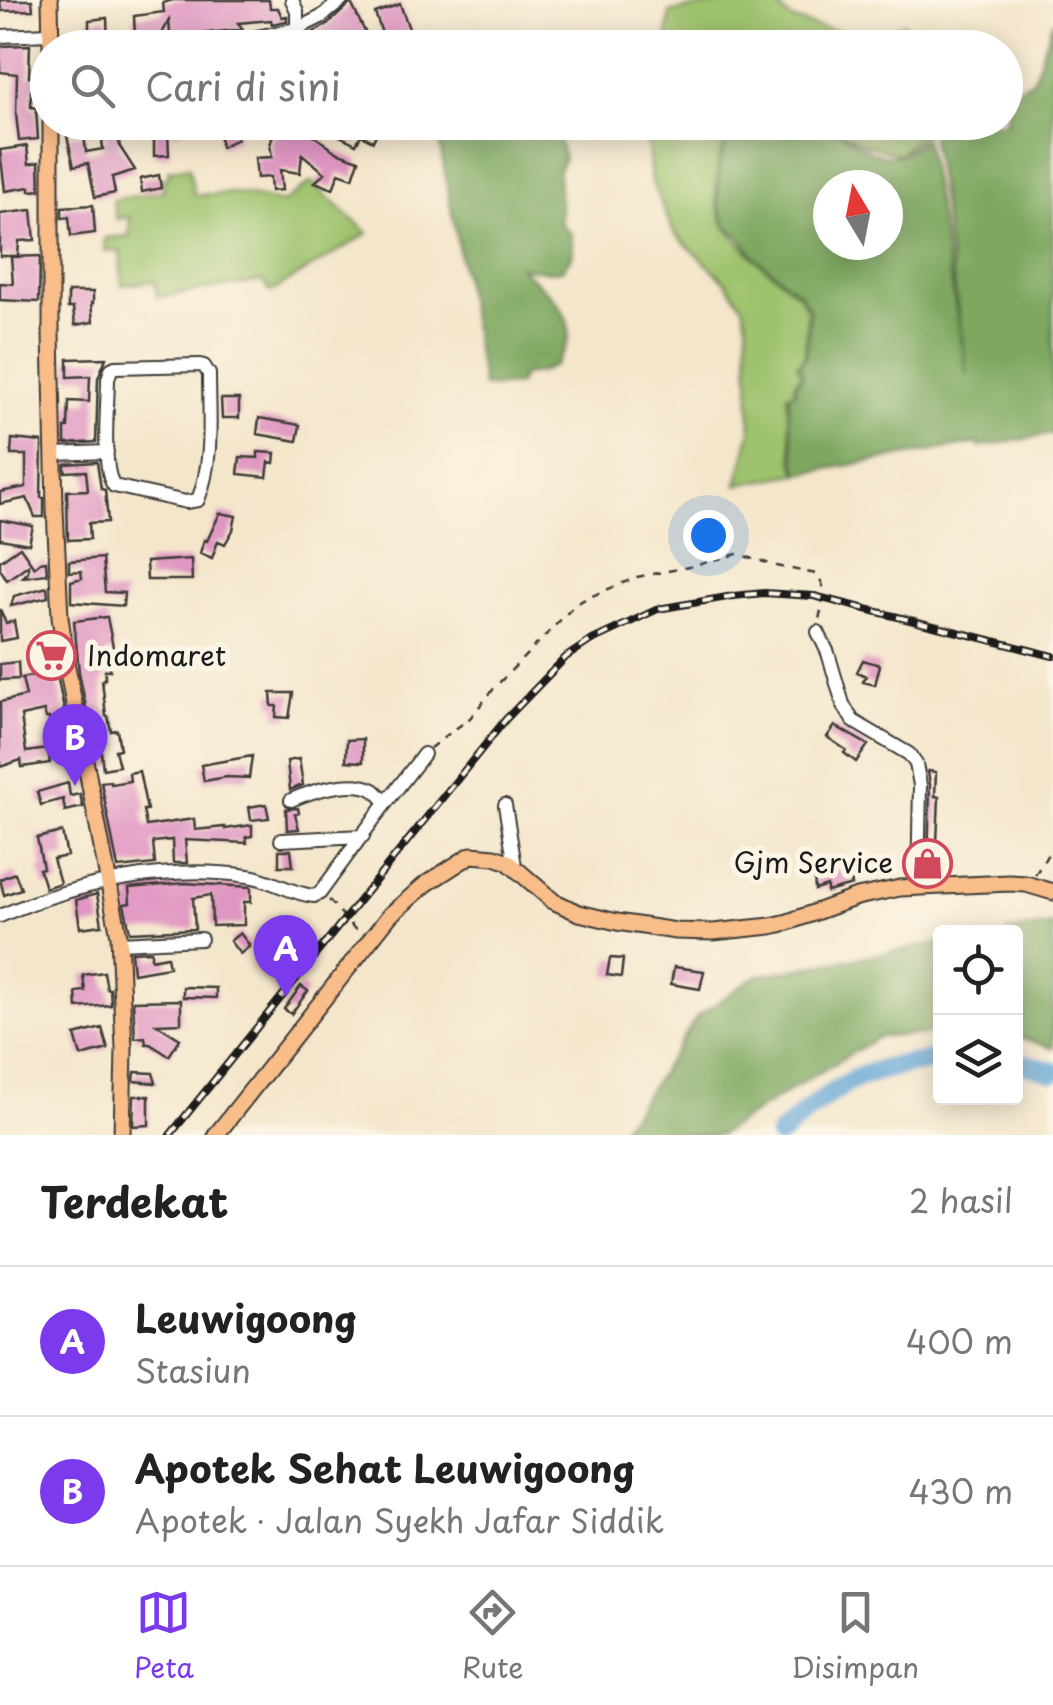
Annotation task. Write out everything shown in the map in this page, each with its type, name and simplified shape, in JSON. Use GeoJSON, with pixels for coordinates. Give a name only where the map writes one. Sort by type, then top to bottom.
{"type":"FeatureCollection","features":[{"type":"Feature","properties":{"kind":"main road"},"geometry":{"type":"LineString","coordinates":[[50,0],[51,30]]}},
{"type":"Feature","properties":{"kind":"main road"},"geometry":{"type":"LineString","coordinates":[[51,140],[60,617],[120,944],[122,1135]]}},
{"type":"Feature","properties":{"kind":"main road"},"geometry":{"type":"LineString","coordinates":[[216,1135],[390,915],[460,860],[482,854],[495,856],[515,866],[552,901],[578,913],[676,931],[771,926],[857,897],[918,886],[1009,883],[1053,892]]}},
{"type":"Feature","properties":{"kind":"street"},"geometry":{"type":"LineString","coordinates":[[292,0],[297,29]]}},
{"type":"Feature","properties":{"kind":"street"},"geometry":{"type":"LineString","coordinates":[[292,30],[321,17],[342,0]]}},
{"type":"Feature","properties":{"kind":"street"},"geometry":{"type":"LineString","coordinates":[[0,36],[30,39]]}},
{"type":"Feature","properties":{"kind":"street"},"geometry":{"type":"LineString","coordinates":[[204,366],[209,374],[210,450],[198,500],[186,502],[114,486],[108,478],[107,452],[111,369],[204,366]]}},
{"type":"Feature","properties":{"kind":"street"},"geometry":{"type":"LineString","coordinates":[[54,454],[107,452]]}},
{"type":"Feature","properties":{"kind":"street"},"geometry":{"type":"LineString","coordinates":[[818,632],[852,721],[909,754],[916,764],[920,785],[918,886]]}},
{"type":"Feature","properties":{"kind":"street"},"geometry":{"type":"LineString","coordinates":[[0,916],[108,882],[166,874],[228,874],[262,879],[310,897],[320,892],[424,754]]}},
{"type":"Feature","properties":{"kind":"street"},"geometry":{"type":"LineString","coordinates":[[291,800],[323,789],[357,786],[373,790],[386,802]]}},
{"type":"Feature","properties":{"kind":"street"},"geometry":{"type":"LineString","coordinates":[[505,805],[515,866]]}},
{"type":"Feature","properties":{"kind":"street"},"geometry":{"type":"LineString","coordinates":[[282,840],[363,836]]}},
{"type":"Feature","properties":{"kind":"street"},"geometry":{"type":"LineString","coordinates":[[120,944],[201,939]]}},
{"type":"Feature","properties":{"kind":"path"},"geometry":{"type":"LineString","coordinates":[[424,754],[470,718],[576,604],[637,577],[737,554],[803,570],[816,574],[825,587],[818,632]]}},
{"type":"Feature","properties":{"kind":"path"},"geometry":{"type":"LineString","coordinates":[[1028,884],[1053,846]]}},
{"type":"Feature","properties":{"kind":"path"},"geometry":{"type":"LineString","coordinates":[[320,892],[368,941]]}},
{"type":"Feature","properties":{"kind":"green space"},"geometry":{"type":"Polygon","coordinates":[[[772,0],[789,17],[834,30],[668,30],[670,12],[772,0]]]}},
{"type":"Feature","properties":{"kind":"green space"},"geometry":{"type":"Polygon","coordinates":[[[1053,21],[1053,434],[798,474],[789,395],[796,391],[803,375],[799,365],[806,356],[810,310],[800,294],[756,258],[726,225],[718,202],[719,163],[727,143],[851,140],[888,156],[902,154],[925,140],[968,376],[932,140],[1023,140],[1023,86],[1033,80],[1053,21]]]}},
{"type":"Feature","properties":{"kind":"green space"},"geometry":{"type":"Polygon","coordinates":[[[904,23],[905,30],[887,30],[904,23]]]}},
{"type":"Feature","properties":{"kind":"green space"},"geometry":{"type":"Polygon","coordinates":[[[439,140],[559,140],[564,158],[558,172],[561,224],[571,234],[573,254],[562,270],[520,267],[559,306],[569,336],[555,365],[523,375],[518,385],[483,387],[439,140]]]}},
{"type":"Feature","properties":{"kind":"green space"},"geometry":{"type":"Polygon","coordinates":[[[647,140],[726,140],[718,162],[716,201],[724,225],[755,259],[800,296],[807,310],[805,356],[797,364],[801,374],[794,384],[795,390],[787,395],[797,474],[737,485],[751,431],[743,306],[725,281],[674,233],[651,180],[647,140]]]}},
{"type":"Feature","properties":{"kind":"green space"},"geometry":{"type":"Polygon","coordinates":[[[858,140],[915,140],[901,153],[858,140]]]}},
{"type":"Feature","properties":{"kind":"green space"},"geometry":{"type":"Polygon","coordinates":[[[189,167],[194,195],[237,193],[283,203],[311,182],[368,233],[271,292],[262,281],[157,297],[155,281],[122,285],[120,251],[104,250],[105,238],[129,236],[130,217],[116,219],[113,200],[164,191],[162,179],[169,177],[168,170],[189,167]]]}},
{"type":"Feature","properties":{"kind":"green space"},"geometry":{"type":"Polygon","coordinates":[[[1053,925],[1053,1048],[1023,1038],[1023,929],[1053,925]]]}},
{"type":"Feature","properties":{"kind":"green space"},"geometry":{"type":"Polygon","coordinates":[[[933,944],[933,1033],[879,1037],[719,1135],[616,1135],[697,1017],[756,976],[933,944]]]}},
{"type":"Feature","properties":{"kind":"building"},"geometry":{"type":"Polygon","coordinates":[[[0,0],[32,0],[33,10],[1,11],[0,0]]]}},
{"type":"Feature","properties":{"kind":"building"},"geometry":{"type":"Polygon","coordinates":[[[269,0],[270,8],[278,8],[287,21],[238,23],[243,29],[234,30],[170,30],[169,20],[164,30],[135,30],[134,16],[164,12],[163,3],[269,0]]]}},
{"type":"Feature","properties":{"kind":"building"},"geometry":{"type":"Polygon","coordinates":[[[351,3],[364,30],[318,30],[351,3]]]}},
{"type":"Feature","properties":{"kind":"building"},"geometry":{"type":"Polygon","coordinates":[[[400,4],[409,30],[381,30],[375,13],[400,4]]]}},
{"type":"Feature","properties":{"kind":"building"},"geometry":{"type":"Polygon","coordinates":[[[107,18],[107,30],[89,30],[89,20],[107,18]]]}},
{"type":"Feature","properties":{"kind":"building"},"geometry":{"type":"Polygon","coordinates":[[[30,45],[30,140],[19,141],[17,74],[0,72],[0,46],[30,45]]]}},
{"type":"Feature","properties":{"kind":"building"},"geometry":{"type":"Polygon","coordinates":[[[68,140],[85,140],[86,152],[103,149],[102,140],[119,140],[135,170],[112,177],[115,193],[95,197],[88,163],[74,166],[68,140]]]}},
{"type":"Feature","properties":{"kind":"building"},"geometry":{"type":"Polygon","coordinates":[[[154,140],[168,140],[169,155],[154,156],[154,140]]]}},
{"type":"Feature","properties":{"kind":"building"},"geometry":{"type":"Polygon","coordinates":[[[272,140],[320,140],[336,152],[359,160],[353,178],[339,173],[333,189],[315,182],[325,173],[302,154],[300,173],[280,170],[282,190],[271,191],[270,177],[257,178],[255,158],[272,157],[272,140]]]}},
{"type":"Feature","properties":{"kind":"building"},"geometry":{"type":"Polygon","coordinates":[[[27,146],[29,164],[39,162],[40,190],[30,191],[30,187],[5,191],[0,150],[27,146]]]}},
{"type":"Feature","properties":{"kind":"building"},"geometry":{"type":"Polygon","coordinates":[[[159,175],[161,188],[142,192],[140,179],[159,175]]]}},
{"type":"Feature","properties":{"kind":"building"},"geometry":{"type":"Polygon","coordinates":[[[93,205],[95,233],[71,236],[69,217],[62,218],[62,207],[93,205]]]}},
{"type":"Feature","properties":{"kind":"building"},"geometry":{"type":"Polygon","coordinates":[[[32,210],[35,240],[19,241],[18,256],[0,256],[0,214],[32,210]]]}},
{"type":"Feature","properties":{"kind":"building"},"geometry":{"type":"Polygon","coordinates":[[[40,256],[39,302],[0,300],[0,283],[13,284],[11,257],[40,256]]]}},
{"type":"Feature","properties":{"kind":"building"},"geometry":{"type":"Polygon","coordinates":[[[68,292],[93,292],[93,322],[75,325],[73,308],[68,308],[68,292]]]}},
{"type":"Feature","properties":{"kind":"building"},"geometry":{"type":"Polygon","coordinates":[[[106,358],[98,378],[96,442],[65,444],[69,401],[89,402],[90,376],[68,377],[68,359],[106,358]]]}},
{"type":"Feature","properties":{"kind":"building"},"geometry":{"type":"Polygon","coordinates":[[[221,399],[239,399],[239,418],[222,418],[221,399]]]}},
{"type":"Feature","properties":{"kind":"building"},"geometry":{"type":"Polygon","coordinates":[[[259,418],[300,425],[297,441],[257,434],[259,418]]]}},
{"type":"Feature","properties":{"kind":"building"},"geometry":{"type":"Polygon","coordinates":[[[12,439],[42,442],[44,517],[35,517],[27,498],[0,504],[0,492],[26,487],[26,455],[11,455],[12,439]]]}},
{"type":"Feature","properties":{"kind":"building"},"geometry":{"type":"Polygon","coordinates":[[[258,452],[275,453],[267,477],[238,474],[240,457],[258,458],[258,452]]]}},
{"type":"Feature","properties":{"kind":"building"},"geometry":{"type":"Polygon","coordinates":[[[97,462],[108,522],[89,523],[90,539],[68,540],[67,491],[88,490],[86,471],[65,472],[65,464],[97,462]]]}},
{"type":"Feature","properties":{"kind":"building"},"geometry":{"type":"Polygon","coordinates":[[[220,513],[236,516],[225,544],[218,541],[212,558],[200,553],[220,513]]]}},
{"type":"Feature","properties":{"kind":"building"},"geometry":{"type":"Polygon","coordinates":[[[0,520],[33,526],[29,544],[0,539],[0,520]]]}},
{"type":"Feature","properties":{"kind":"building"},"geometry":{"type":"Polygon","coordinates":[[[20,547],[34,567],[46,561],[47,574],[23,577],[28,565],[7,580],[0,561],[20,547]]]}},
{"type":"Feature","properties":{"kind":"building"},"geometry":{"type":"Polygon","coordinates":[[[102,558],[105,592],[124,593],[123,606],[71,602],[71,581],[82,578],[81,571],[69,572],[69,561],[102,558]]]}},
{"type":"Feature","properties":{"kind":"building"},"geometry":{"type":"Polygon","coordinates":[[[191,559],[192,580],[147,580],[146,562],[191,559]]]}},
{"type":"Feature","properties":{"kind":"building"},"geometry":{"type":"Polygon","coordinates":[[[47,587],[48,597],[11,606],[14,596],[47,587]]]}},
{"type":"Feature","properties":{"kind":"building"},"geometry":{"type":"Polygon","coordinates":[[[0,609],[6,623],[14,621],[17,638],[0,641],[0,609]]]}},
{"type":"Feature","properties":{"kind":"building"},"geometry":{"type":"Polygon","coordinates":[[[107,617],[114,652],[105,653],[110,670],[105,670],[102,680],[106,716],[111,731],[117,730],[120,749],[115,750],[119,766],[103,769],[101,752],[95,753],[79,672],[74,621],[107,617]]]}},
{"type":"Feature","properties":{"kind":"building"},"geometry":{"type":"Polygon","coordinates":[[[863,660],[880,665],[875,685],[863,682],[866,676],[857,672],[863,660]]]}},
{"type":"Feature","properties":{"kind":"building"},"geometry":{"type":"Polygon","coordinates":[[[18,662],[19,679],[0,680],[0,664],[18,662]]]}},
{"type":"Feature","properties":{"kind":"building"},"geometry":{"type":"Polygon","coordinates":[[[56,670],[68,730],[51,733],[44,711],[21,716],[26,752],[48,749],[50,763],[22,767],[21,760],[0,767],[0,702],[26,696],[22,678],[56,670]]]}},
{"type":"Feature","properties":{"kind":"building"},"geometry":{"type":"Polygon","coordinates":[[[271,693],[293,693],[289,718],[276,717],[277,706],[272,706],[271,693]]]}},
{"type":"Feature","properties":{"kind":"building"},"geometry":{"type":"Polygon","coordinates":[[[835,726],[868,745],[856,762],[827,737],[835,726]]]}},
{"type":"Feature","properties":{"kind":"building"},"geometry":{"type":"Polygon","coordinates":[[[363,739],[363,762],[346,761],[347,740],[363,739]]]}},
{"type":"Feature","properties":{"kind":"building"},"geometry":{"type":"Polygon","coordinates":[[[252,756],[249,778],[204,781],[201,765],[252,756]]]}},
{"type":"Feature","properties":{"kind":"building"},"geometry":{"type":"Polygon","coordinates":[[[299,759],[303,785],[290,790],[287,761],[299,759]]]}},
{"type":"Feature","properties":{"kind":"building"},"geometry":{"type":"Polygon","coordinates":[[[139,771],[147,810],[143,810],[146,826],[194,819],[195,830],[252,825],[252,836],[246,837],[247,843],[185,840],[187,863],[173,863],[172,840],[153,842],[155,864],[118,868],[101,782],[130,781],[129,773],[139,771]]]}},
{"type":"Feature","properties":{"kind":"building"},"geometry":{"type":"Polygon","coordinates":[[[928,771],[936,772],[935,796],[939,797],[936,865],[928,865],[928,771]]]}},
{"type":"Feature","properties":{"kind":"building"},"geometry":{"type":"Polygon","coordinates":[[[68,783],[70,796],[80,794],[83,807],[65,811],[63,799],[41,805],[37,792],[68,783]]]}},
{"type":"Feature","properties":{"kind":"building"},"geometry":{"type":"Polygon","coordinates":[[[266,804],[269,818],[251,820],[249,807],[266,804]]]}},
{"type":"Feature","properties":{"kind":"building"},"geometry":{"type":"Polygon","coordinates":[[[298,808],[299,813],[295,814],[299,829],[287,830],[286,809],[298,808]]]}},
{"type":"Feature","properties":{"kind":"building"},"geometry":{"type":"Polygon","coordinates":[[[62,832],[67,856],[53,859],[60,883],[45,888],[37,838],[62,832]]]}},
{"type":"Feature","properties":{"kind":"building"},"geometry":{"type":"Polygon","coordinates":[[[279,850],[291,850],[293,866],[279,866],[279,850]]]}},
{"type":"Feature","properties":{"kind":"building"},"geometry":{"type":"Polygon","coordinates":[[[849,867],[852,885],[827,892],[827,886],[815,890],[814,875],[849,867]]]}},
{"type":"Feature","properties":{"kind":"building"},"geometry":{"type":"Polygon","coordinates":[[[15,873],[21,889],[4,895],[0,879],[15,873]]]}},
{"type":"Feature","properties":{"kind":"building"},"geometry":{"type":"Polygon","coordinates":[[[185,883],[251,887],[251,902],[244,902],[244,925],[212,926],[211,895],[193,898],[195,929],[130,932],[124,904],[130,903],[129,888],[185,883]]]}},
{"type":"Feature","properties":{"kind":"building"},"geometry":{"type":"Polygon","coordinates":[[[97,894],[102,925],[80,928],[76,900],[97,894]]]}},
{"type":"Feature","properties":{"kind":"building"},"geometry":{"type":"Polygon","coordinates":[[[240,933],[250,946],[240,954],[230,941],[240,933]]]}},
{"type":"Feature","properties":{"kind":"building"},"geometry":{"type":"Polygon","coordinates":[[[151,951],[151,959],[167,956],[169,967],[133,973],[131,952],[151,951]]]}},
{"type":"Feature","properties":{"kind":"building"},"geometry":{"type":"Polygon","coordinates":[[[610,958],[623,959],[621,977],[607,975],[610,958]]]}},
{"type":"Feature","properties":{"kind":"building"},"geometry":{"type":"Polygon","coordinates":[[[674,967],[704,971],[700,989],[671,984],[674,967]]]}},
{"type":"Feature","properties":{"kind":"building"},"geometry":{"type":"Polygon","coordinates":[[[104,972],[111,1005],[77,1008],[76,992],[85,991],[83,975],[104,972]]]}},
{"type":"Feature","properties":{"kind":"building"},"geometry":{"type":"Polygon","coordinates":[[[301,986],[308,991],[291,1014],[284,1009],[301,986]]]}},
{"type":"Feature","properties":{"kind":"building"},"geometry":{"type":"Polygon","coordinates":[[[183,987],[216,988],[216,998],[183,997],[183,987]]]}},
{"type":"Feature","properties":{"kind":"building"},"geometry":{"type":"Polygon","coordinates":[[[181,1000],[181,1023],[156,1024],[180,1039],[169,1056],[146,1044],[145,1037],[135,1038],[133,1001],[181,1000]]]}},
{"type":"Feature","properties":{"kind":"building"},"geometry":{"type":"Polygon","coordinates":[[[102,1028],[108,1049],[81,1056],[75,1035],[102,1028]]]}},
{"type":"Feature","properties":{"kind":"building"},"geometry":{"type":"Polygon","coordinates":[[[135,1072],[153,1073],[156,1083],[134,1081],[135,1072]]]}},
{"type":"Feature","properties":{"kind":"building"},"geometry":{"type":"Polygon","coordinates":[[[134,1096],[149,1096],[149,1125],[133,1126],[134,1096]]]}},
{"type":"Feature","properties":{"kind":"waterway"},"geometry":{"type":"LineString","coordinates":[[779,1135],[821,1100],[859,1077],[933,1061]]}},
{"type":"Feature","properties":{"kind":"waterway"},"geometry":{"type":"LineString","coordinates":[[1023,1063],[1053,1072]]}},
{"type":"Feature","properties":{"kind":"railway"},"geometry":{"type":"LineString","coordinates":[[170,1135],[506,719],[566,657],[590,641],[658,609],[764,593],[814,596],[1053,656]]}},
{"type":"Feature","properties":{"kind":"place","name":"Indomaret"},"geometry":{"type":"Point","coordinates":[52,656]}},
{"type":"Feature","properties":{"kind":"place","name":"Apotek Sehat Leuwigoong"},"geometry":{"type":"Point","coordinates":[75,786]}},
{"type":"Feature","properties":{"kind":"place","name":"Gjm Service"},"geometry":{"type":"Point","coordinates":[928,863]}},
{"type":"Feature","properties":{"kind":"place","name":"Leuwigoong"},"geometry":{"type":"Point","coordinates":[286,997]}}]}
